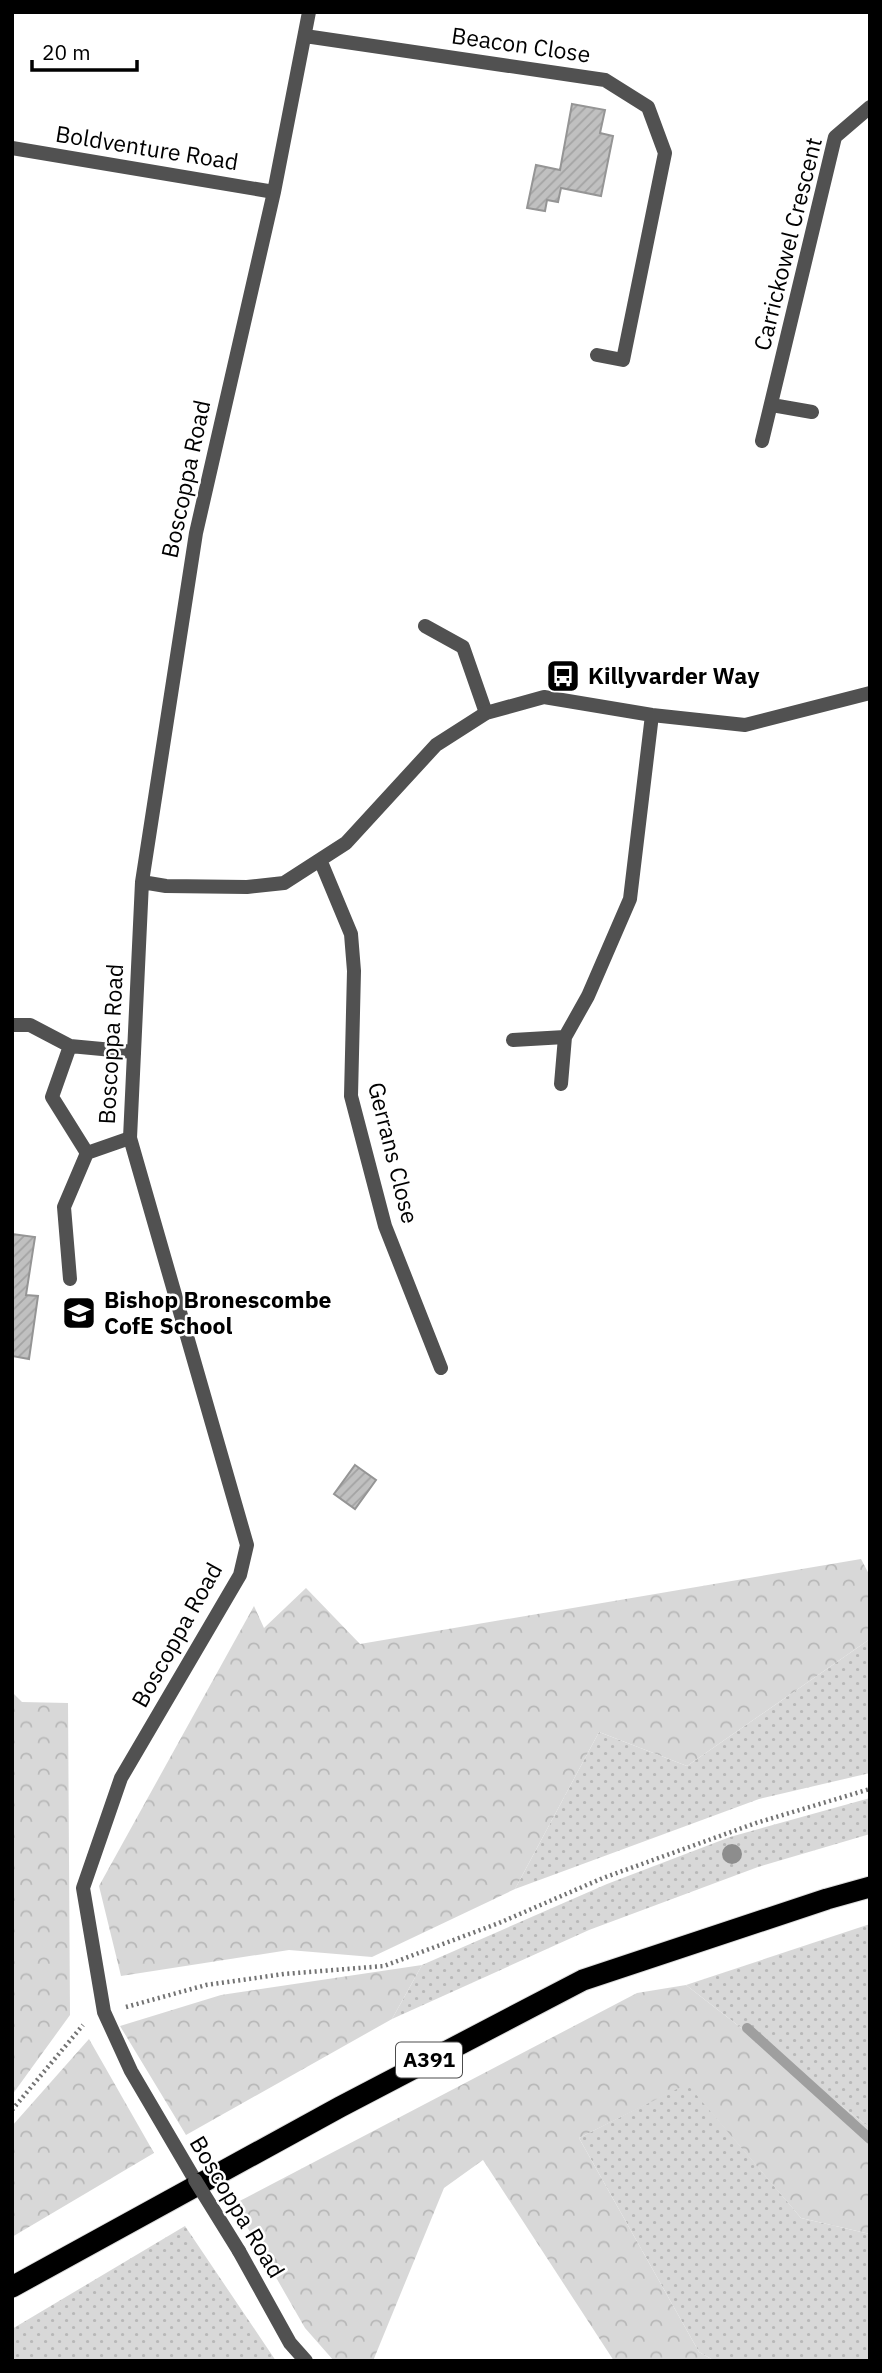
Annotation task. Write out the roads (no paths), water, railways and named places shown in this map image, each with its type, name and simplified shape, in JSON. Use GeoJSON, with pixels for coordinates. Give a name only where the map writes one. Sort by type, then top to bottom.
{"type":"FeatureCollection","features":[{"type":"Feature","properties":{"kind":"highway","name":"A391"},"geometry":{"type":"LineString","coordinates":[[12,2287],[340,2107],[583,1980],[870,1887]]}},
{"type":"Feature","properties":{"kind":"street","name":"Boscoppa Road"},"geometry":{"type":"LineString","coordinates":[[306,2361],[290,2343],[239,2251],[131,2071],[104,2012],[83,1888],[121,1778],[240,1575],[247,1545],[130,1138],[142,883],[196,533],[274,191],[309,12]]}},
{"type":"Feature","properties":{"kind":"street","name":"Beacon Close"},"geometry":{"type":"LineString","coordinates":[[305,36],[604,80],[648,107],[665,153],[654,212],[623,360],[597,355]]}},
{"type":"Feature","properties":{"kind":"street","name":"Carrickowel Crescent"},"geometry":{"type":"LineString","coordinates":[[762,442],[835,137],[870,107]]}},
{"type":"Feature","properties":{"kind":"street","name":"Boldventure Road"},"geometry":{"type":"LineString","coordinates":[[12,148],[274,191]]}},
{"type":"Feature","properties":{"kind":"street"},"geometry":{"type":"LineString","coordinates":[[772,405],[812,412]]}},
{"type":"Feature","properties":{"kind":"street"},"geometry":{"type":"LineString","coordinates":[[425,625],[463,647],[486,713]]}},
{"type":"Feature","properties":{"kind":"street"},"geometry":{"type":"LineString","coordinates":[[142,883],[166,886],[259,886],[284,883],[321,862],[346,843],[436,745],[486,713],[544,697],[652,715],[744,725],[870,693]]}},
{"type":"Feature","properties":{"kind":"street"},"geometry":{"type":"LineString","coordinates":[[561,1084],[565,1037],[588,996],[630,899],[652,715]]}},
{"type":"Feature","properties":{"kind":"street","name":"Gerrans Close"},"geometry":{"type":"LineString","coordinates":[[321,862],[351,934],[354,971],[351,1096],[385,1226],[441,1368]]}},
{"type":"Feature","properties":{"kind":"street"},"geometry":{"type":"LineString","coordinates":[[12,1025],[30,1025],[70,1046],[134,1052]]}},
{"type":"Feature","properties":{"kind":"street"},"geometry":{"type":"LineString","coordinates":[[513,1040],[565,1037]]}},
{"type":"Feature","properties":{"kind":"street"},"geometry":{"type":"LineString","coordinates":[[70,1046],[52,1097],[87,1153]]}},
{"type":"Feature","properties":{"kind":"street"},"geometry":{"type":"LineString","coordinates":[[70,1279],[64,1207],[87,1153],[130,1138]]}},
{"type":"Feature","properties":{"kind":"waterway"},"geometry":{"type":"LineString","coordinates":[[747,2028],[870,2139]]}},
{"type":"Feature","properties":{"kind":"place","name":"Killyvarder Way"},"geometry":{"type":"Point","coordinates":[563,676]}},
{"type":"Feature","properties":{"kind":"place","name":"Bishop Bronescombe CofE School"},"geometry":{"type":"Point","coordinates":[79,1313]}}]}
